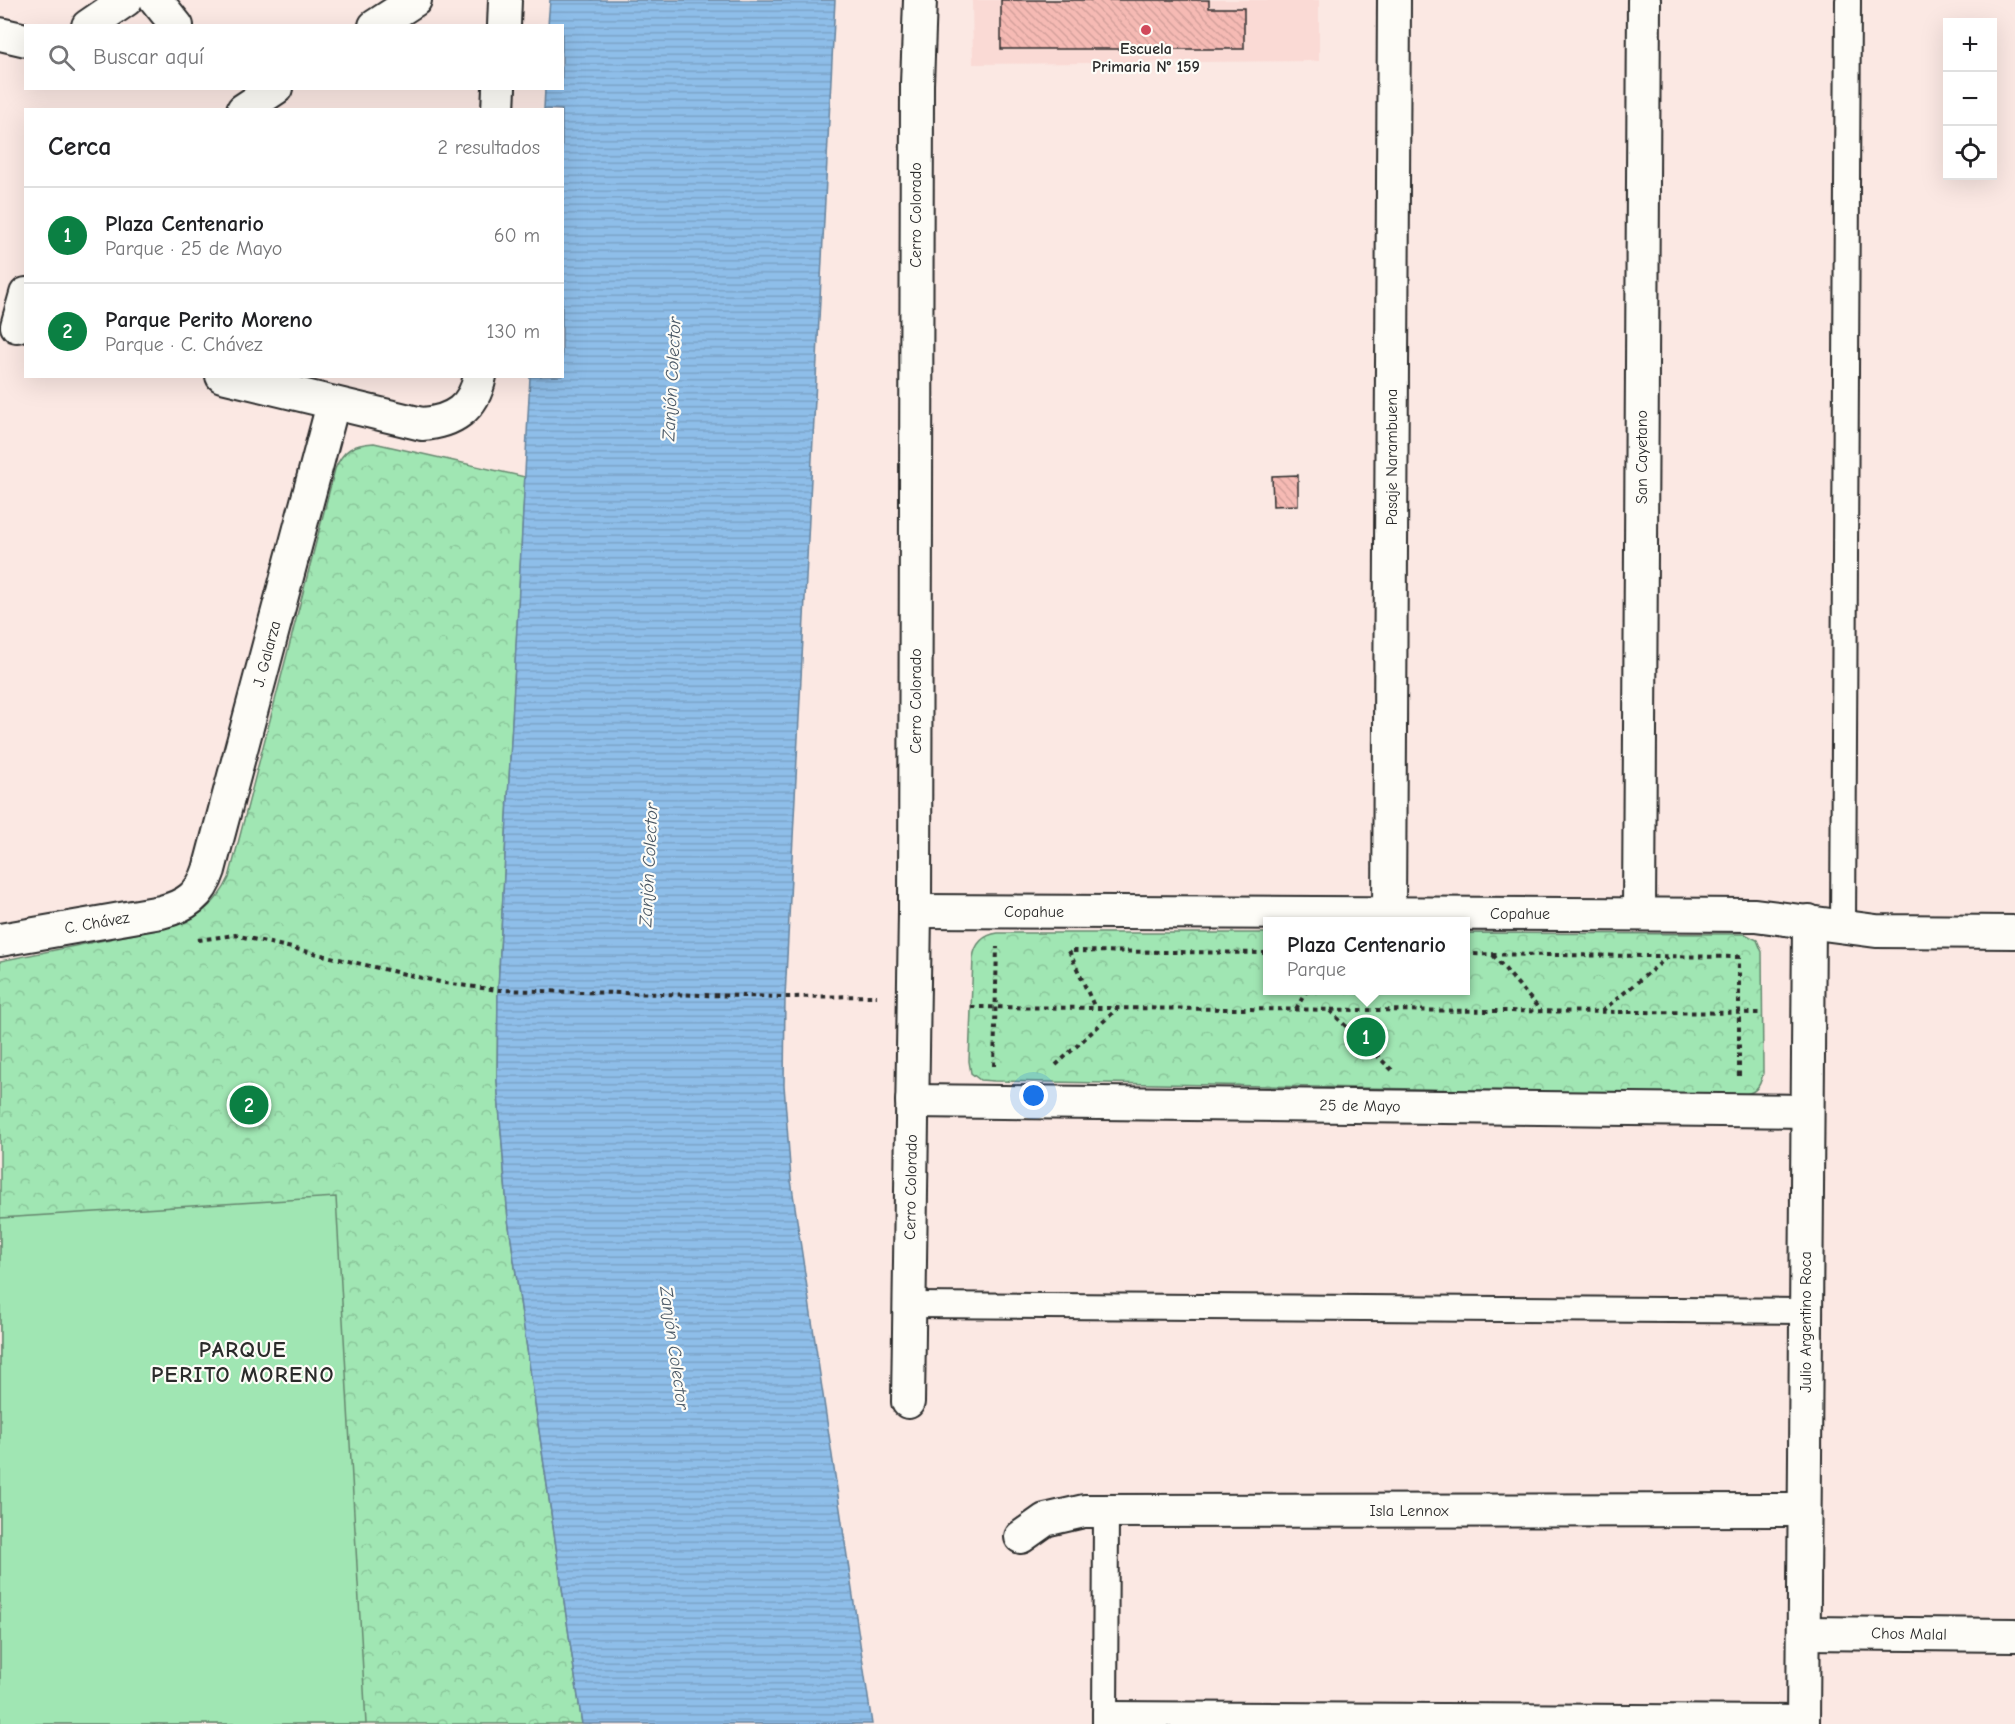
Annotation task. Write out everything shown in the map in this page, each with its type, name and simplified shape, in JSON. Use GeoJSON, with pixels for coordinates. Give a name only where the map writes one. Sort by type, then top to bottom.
{"type":"FeatureCollection","features":[{"type":"Feature","properties":{"kind":"street"},"geometry":{"type":"LineString","coordinates":[[91,24],[126,0]]}},
{"type":"Feature","properties":{"kind":"street"},"geometry":{"type":"LineString","coordinates":[[156,0],[175,24]]}},
{"type":"Feature","properties":{"kind":"street"},"geometry":{"type":"LineString","coordinates":[[378,24],[415,0]]}},
{"type":"Feature","properties":{"kind":"street"},"geometry":{"type":"LineString","coordinates":[[504,24],[505,0]]}},
{"type":"Feature","properties":{"kind":"street","name":"Cerro Colorado"},"geometry":{"type":"LineString","coordinates":[[908,1402],[915,912],[917,84],[920,0]]}},
{"type":"Feature","properties":{"kind":"street","name":"Pasaje Narambuena"},"geometry":{"type":"LineString","coordinates":[[1389,913],[1394,0]]}},
{"type":"Feature","properties":{"kind":"street","name":"San Cayetano"},"geometry":{"type":"LineString","coordinates":[[1639,914],[1644,0]]}},
{"type":"Feature","properties":{"kind":"street"},"geometry":{"type":"LineString","coordinates":[[1843,927],[1848,0]]}},
{"type":"Feature","properties":{"kind":"street"},"geometry":{"type":"LineString","coordinates":[[0,34],[24,40]]}},
{"type":"Feature","properties":{"kind":"street"},"geometry":{"type":"LineString","coordinates":[[240,102],[271,90]]}},
{"type":"Feature","properties":{"kind":"street"},"geometry":{"type":"LineString","coordinates":[[498,108],[499,90]]}},
{"type":"Feature","properties":{"kind":"street"},"geometry":{"type":"LineString","coordinates":[[14,325],[24,299]]}},
{"type":"Feature","properties":{"kind":"street"},"geometry":{"type":"LineString","coordinates":[[230,378],[422,424],[440,423],[457,416],[473,397],[479,378]]}},
{"type":"Feature","properties":{"kind":"street","name":"J. Galarza"},"geometry":{"type":"LineString","coordinates":[[192,899],[200,891],[209,870],[333,404]]}},
{"type":"Feature","properties":{"kind":"street","name":"C. Chávez"},"geometry":{"type":"LineString","coordinates":[[0,940],[161,912],[192,899]]}},
{"type":"Feature","properties":{"kind":"street","name":"Copahue"},"geometry":{"type":"LineString","coordinates":[[915,912],[1755,915],[1876,931],[2015,932]]}},
{"type":"Feature","properties":{"kind":"street","name":"Julio Argentino Roca"},"geometry":{"type":"LineString","coordinates":[[1803,1721],[1809,921]]}},
{"type":"Feature","properties":{"kind":"street","name":"25 de Mayo"},"geometry":{"type":"LineString","coordinates":[[912,1101],[1808,1111]]}},
{"type":"Feature","properties":{"kind":"street"},"geometry":{"type":"LineString","coordinates":[[910,1305],[1806,1311]]}},
{"type":"Feature","properties":{"kind":"street","name":"Isla Lennox"},"geometry":{"type":"LineString","coordinates":[[1021,1537],[1034,1527],[1057,1516],[1084,1511],[1804,1510]]}},
{"type":"Feature","properties":{"kind":"street"},"geometry":{"type":"LineString","coordinates":[[1106,1511],[1105,1719],[1803,1721]]}},
{"type":"Feature","properties":{"kind":"street","name":"Chos Malal"},"geometry":{"type":"LineString","coordinates":[[1804,1633],[2015,1635]]}},
{"type":"Feature","properties":{"kind":"path"},"geometry":{"type":"LineString","coordinates":[[192,941],[234,935],[444,983],[498,990],[785,997],[914,996]]}},
{"type":"Feature","properties":{"kind":"path"},"geometry":{"type":"LineString","coordinates":[[994,1073],[998,942]]}},
{"type":"Feature","properties":{"kind":"path"},"geometry":{"type":"LineString","coordinates":[[1739,945],[1739,1084]]}},
{"type":"Feature","properties":{"kind":"path"},"geometry":{"type":"LineString","coordinates":[[997,950],[1009,950]]}},
{"type":"Feature","properties":{"kind":"path"},"geometry":{"type":"LineString","coordinates":[[1057,951],[1263,953]]}},
{"type":"Feature","properties":{"kind":"path"},"geometry":{"type":"LineString","coordinates":[[1069,951],[1095,1008]]}},
{"type":"Feature","properties":{"kind":"path"},"geometry":{"type":"LineString","coordinates":[[1470,954],[1739,957]]}},
{"type":"Feature","properties":{"kind":"path"},"geometry":{"type":"LineString","coordinates":[[1492,955],[1541,1011]]}},
{"type":"Feature","properties":{"kind":"path"},"geometry":{"type":"LineString","coordinates":[[1601,1012],[1669,956]]}},
{"type":"Feature","properties":{"kind":"path"},"geometry":{"type":"LineString","coordinates":[[1295,1010],[1304,995]]}},
{"type":"Feature","properties":{"kind":"path"},"geometry":{"type":"LineString","coordinates":[[971,1007],[1762,1013]]}},
{"type":"Feature","properties":{"kind":"path"},"geometry":{"type":"LineString","coordinates":[[1056,1066],[1117,1009]]}},
{"type":"Feature","properties":{"kind":"path"},"geometry":{"type":"LineString","coordinates":[[1329,1010],[1392,1070]]}},
{"type":"Feature","properties":{"kind":"shaded area","name":"Escuela Primaria N° 159"},"geometry":{"type":"Polygon","coordinates":[[[972,0],[1319,0],[1319,61],[973,64],[972,0]]]}},
{"type":"Feature","properties":{"kind":"green space","name":"PARQUE PERITO MORENO"},"geometry":{"type":"Polygon","coordinates":[[[374,443],[525,477],[498,990],[497,1081],[508,1219],[582,1724],[0,1724],[0,961],[174,926],[200,913],[219,895],[229,878],[335,469],[350,449],[374,443]]]}},
{"type":"Feature","properties":{"kind":"green space"},"geometry":{"type":"Polygon","coordinates":[[[998,933],[1263,933],[1263,995],[1470,995],[1470,933],[1745,934],[1757,940],[1762,952],[1763,1073],[1756,1090],[1739,1095],[980,1080],[971,1073],[969,1061],[973,958],[978,944],[984,938],[998,933]]]}},
{"type":"Feature","properties":{"kind":"green space"},"geometry":{"type":"Polygon","coordinates":[[[336,1197],[366,1724],[0,1724],[0,1218],[336,1197]]]}},
{"type":"Feature","properties":{"kind":"water","name":"Zanjón Colector"},"geometry":{"type":"Polygon","coordinates":[[[550,0],[835,0],[785,997],[784,1085],[791,1180],[872,1724],[582,1724],[508,1219],[497,1081],[498,990],[530,378],[564,378],[564,108],[544,108],[545,90],[564,90],[564,24],[548,24],[550,0]]]}},
{"type":"Feature","properties":{"kind":"building"},"geometry":{"type":"Polygon","coordinates":[[[1001,0],[1209,0],[1209,8],[1244,8],[1244,49],[1001,49],[1001,0]]]}},
{"type":"Feature","properties":{"kind":"building"},"geometry":{"type":"Polygon","coordinates":[[[1298,475],[1298,505],[1273,506],[1272,476],[1298,475]]]}},
{"type":"Feature","properties":{"kind":"place","name":"Escuela Primaria N° 159"},"geometry":{"type":"Point","coordinates":[1146,30]}},
{"type":"Feature","properties":{"kind":"place","name":"Plaza Centenario"},"geometry":{"type":"Point","coordinates":[1366,1037]}},
{"type":"Feature","properties":{"kind":"place","name":"Parque Perito Moreno"},"geometry":{"type":"Point","coordinates":[249,1105]}},
{"type":"Feature","properties":{"kind":"district","name":"PARQUE PERITO MORENO"},"geometry":{"type":"Point","coordinates":[243,1362]}}]}
